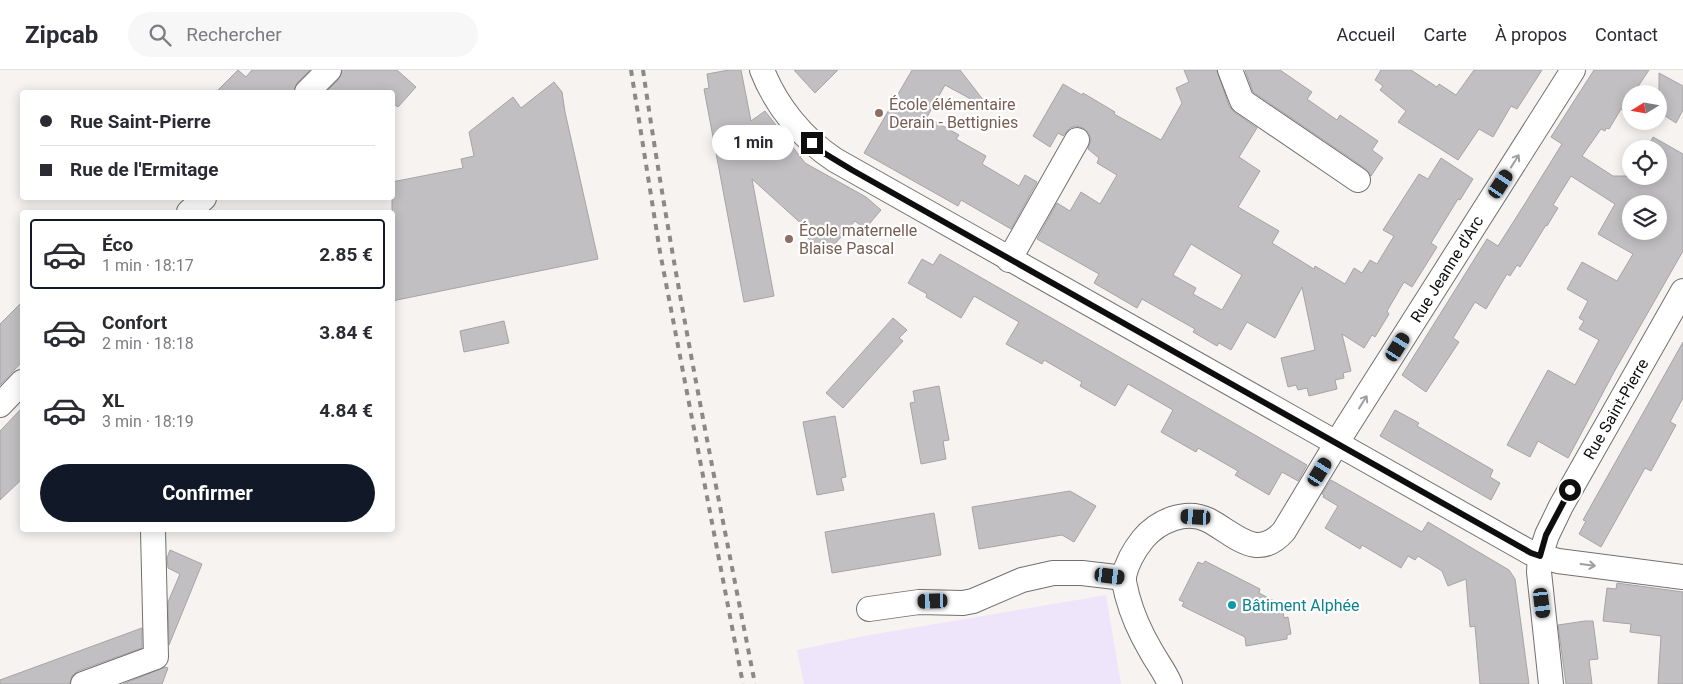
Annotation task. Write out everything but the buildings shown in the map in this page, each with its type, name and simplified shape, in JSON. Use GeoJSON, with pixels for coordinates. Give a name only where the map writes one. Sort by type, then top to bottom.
{"type":"FeatureCollection","features":[{"type":"Feature","properties":{"kind":"street"},"geometry":{"type":"LineString","coordinates":[[309,90],[329,70]]}},
{"type":"Feature","properties":{"kind":"street"},"geometry":{"type":"LineString","coordinates":[[762,70],[775,97],[793,122],[819,150],[1009,260],[1514,544],[1540,556],[1572,563],[1683,577]]}},
{"type":"Feature","properties":{"kind":"street"},"geometry":{"type":"LineString","coordinates":[[1230,70],[1242,101],[1358,180]]}},
{"type":"Feature","properties":{"kind":"street","name":"Rue Jeanne d'Arc"},"geometry":{"type":"LineString","coordinates":[[1124,578],[1129,562],[1144,538],[1152,529],[1172,518],[1185,516],[1206,519],[1251,546],[1261,546],[1271,542],[1284,531],[1573,70]]}},
{"type":"Feature","properties":{"kind":"street"},"geometry":{"type":"LineString","coordinates":[[1009,260],[1077,140]]}},
{"type":"Feature","properties":{"kind":"street"},"geometry":{"type":"LineString","coordinates":[[191,210],[202,200]]}},
{"type":"Feature","properties":{"kind":"street","name":"Rue Saint-Pierre"},"geometry":{"type":"LineString","coordinates":[[1551,684],[1540,589],[1540,556],[1546,535],[1683,291]]}},
{"type":"Feature","properties":{"kind":"street"},"geometry":{"type":"LineString","coordinates":[[0,405],[20,384]]}},
{"type":"Feature","properties":{"kind":"street"},"geometry":{"type":"LineString","coordinates":[[83,684],[156,657],[152,532]]}},
{"type":"Feature","properties":{"kind":"street"},"geometry":{"type":"LineString","coordinates":[[869,609],[919,602],[963,603],[973,601],[1022,580],[1053,573],[1082,573],[1124,578],[1130,604],[1143,637],[1170,684]]}},
{"type":"Feature","properties":{"kind":"shaded area"},"geometry":{"type":"Polygon","coordinates":[[[1106,595],[1121,684],[804,684],[797,650],[864,636],[1106,595]]]}},
{"type":"Feature","properties":{"kind":"railway"},"geometry":{"type":"LineString","coordinates":[[631,70],[660,252],[743,684]]}},
{"type":"Feature","properties":{"kind":"railway"},"geometry":{"type":"LineString","coordinates":[[643,70],[681,301],[755,684]]}},
{"type":"Feature","properties":{"kind":"place","name":"École élémentaire Derain - Bettignies"},"geometry":{"type":"Point","coordinates":[879,113]}},
{"type":"Feature","properties":{"kind":"place","name":"École maternelle Blaise Pascal"},"geometry":{"type":"Point","coordinates":[789,239]}},
{"type":"Feature","properties":{"kind":"place","name":"Bâtiment Alphée"},"geometry":{"type":"Point","coordinates":[1232,605]}},
{"type":"Feature","properties":{"kind":"route"},"geometry":{"type":"LineString","coordinates":[[812,143],[819,150],[852,170],[1531,553],[1540,556],[1546,535],[1570,490]]}}]}
